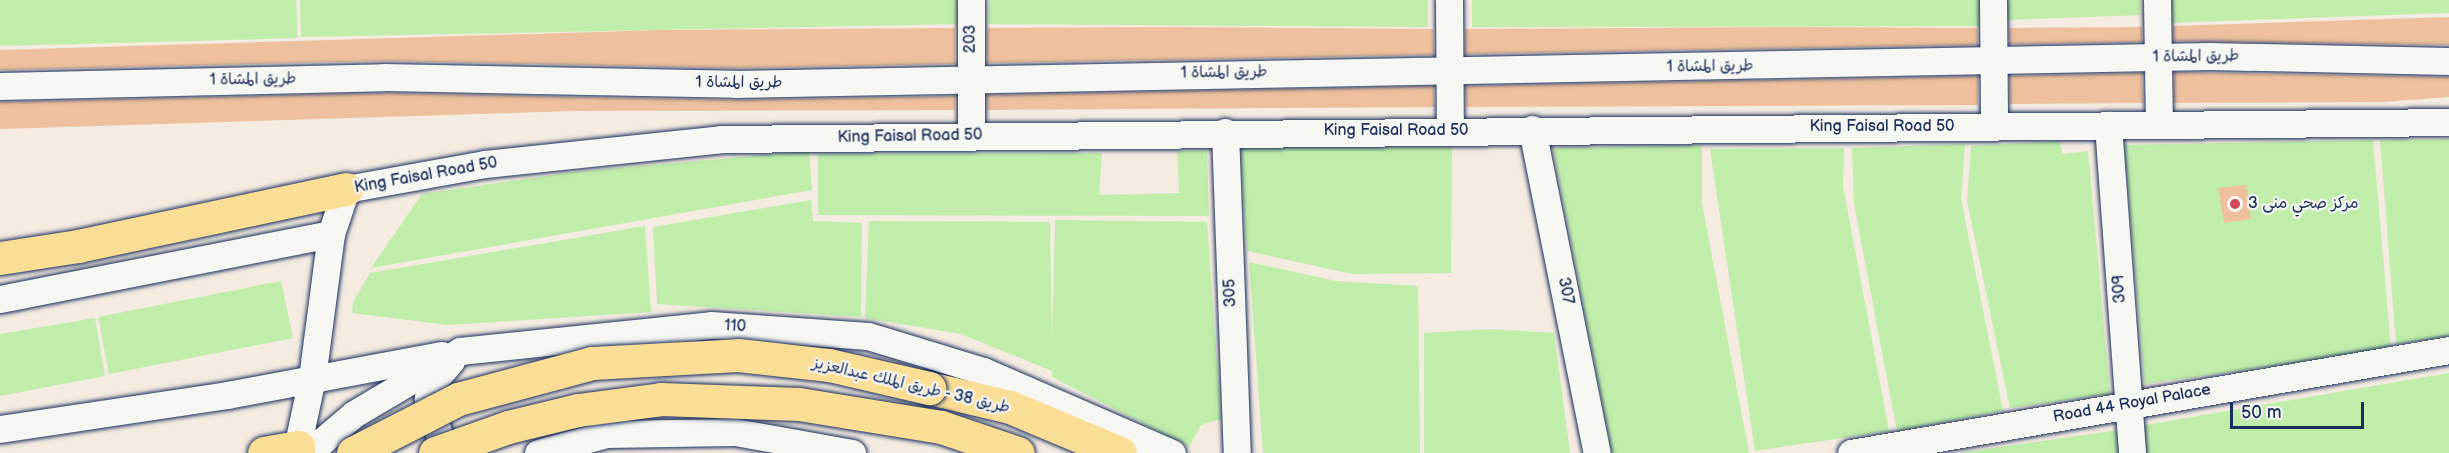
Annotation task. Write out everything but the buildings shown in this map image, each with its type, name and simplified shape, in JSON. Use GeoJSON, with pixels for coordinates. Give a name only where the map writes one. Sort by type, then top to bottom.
{"type":"FeatureCollection","features":[{"type":"Feature","properties":{"kind":"main road"},"geometry":{"type":"LineString","coordinates":[[0,258],[78,246],[346,189]]}},
{"type":"Feature","properties":{"kind":"main road","name":"طريق 38 - طريق الملك عبدالعزيز"},"geometry":{"type":"LineString","coordinates":[[353,453],[458,399],[592,363],[738,355],[829,365],[1010,407],[1120,453]]}},
{"type":"Feature","properties":{"kind":"main road","name":"طريق 38 - طريق الملك عبدالعزيز"},"geometry":{"type":"LineString","coordinates":[[435,453],[508,428],[578,410],[660,399],[799,404],[941,427],[1018,453]]}},
{"type":"Feature","properties":{"kind":"main road"},"geometry":{"type":"LineString","coordinates":[[264,453],[301,451]]}},
{"type":"Feature","properties":{"kind":"street","name":"203"},"geometry":{"type":"LineString","coordinates":[[971,0],[972,136]]}},
{"type":"Feature","properties":{"kind":"street"},"geometry":{"type":"LineString","coordinates":[[1449,0],[1450,130]]}},
{"type":"Feature","properties":{"kind":"street"},"geometry":{"type":"LineString","coordinates":[[1993,0],[1994,126]]}},
{"type":"Feature","properties":{"kind":"street"},"geometry":{"type":"LineString","coordinates":[[2157,0],[2159,124]]}},
{"type":"Feature","properties":{"kind":"street","name":"طريق المشاة 1"},"geometry":{"type":"LineString","coordinates":[[0,86],[384,77],[735,84],[2158,58],[2449,61]]}},
{"type":"Feature","properties":{"kind":"street","name":"King Faisal Road 50"},"geometry":{"type":"LineString","coordinates":[[346,189],[485,164],[721,139],[1225,132],[2449,122]]}},
{"type":"Feature","properties":{"kind":"street","name":"309"},"geometry":{"type":"LineString","coordinates":[[2108,125],[2132,453]]}},
{"type":"Feature","properties":{"kind":"street","name":"307"},"geometry":{"type":"LineString","coordinates":[[1532,129],[1597,453]]}},
{"type":"Feature","properties":{"kind":"street","name":"305"},"geometry":{"type":"LineString","coordinates":[[1225,132],[1237,453]]}},
{"type":"Feature","properties":{"kind":"street"},"geometry":{"type":"LineString","coordinates":[[301,451],[331,234],[346,189]]}},
{"type":"Feature","properties":{"kind":"street"},"geometry":{"type":"LineString","coordinates":[[0,299],[331,234]]}},
{"type":"Feature","properties":{"kind":"street","name":"110"},"geometry":{"type":"LineString","coordinates":[[301,451],[354,414],[460,351],[495,344],[711,325],[868,336],[983,371],[1172,453]]}},
{"type":"Feature","properties":{"kind":"street","name":"Road 44 Royal Palace"},"geometry":{"type":"LineString","coordinates":[[1851,453],[2449,350]]}},
{"type":"Feature","properties":{"kind":"street"},"geometry":{"type":"LineString","coordinates":[[0,429],[312,378],[460,351]]}},
{"type":"Feature","properties":{"kind":"street"},"geometry":{"type":"LineString","coordinates":[[457,453],[440,438],[428,398],[436,378],[460,351]]}},
{"type":"Feature","properties":{"kind":"street"},"geometry":{"type":"LineString","coordinates":[[538,453],[606,434],[735,432],[852,453]]}},
{"type":"Feature","properties":{"kind":"green space"},"geometry":{"type":"Polygon","coordinates":[[[0,0],[296,0],[298,38],[0,46],[0,0]]]}},
{"type":"Feature","properties":{"kind":"green space"},"geometry":{"type":"Polygon","coordinates":[[[300,0],[960,0],[960,24],[301,37],[300,0]]]}},
{"type":"Feature","properties":{"kind":"green space"},"geometry":{"type":"Polygon","coordinates":[[[989,0],[1428,0],[1428,27],[988,24],[989,0]]]}},
{"type":"Feature","properties":{"kind":"green space"},"geometry":{"type":"Polygon","coordinates":[[[1472,0],[1988,0],[1987,26],[1472,27],[1472,0]]]}},
{"type":"Feature","properties":{"kind":"green space"},"geometry":{"type":"Polygon","coordinates":[[[2007,0],[2141,0],[2140,15],[2008,20],[2007,0]]]}},
{"type":"Feature","properties":{"kind":"green space"},"geometry":{"type":"Polygon","coordinates":[[[2167,0],[2449,0],[2449,13],[2167,23],[2167,0]]]}},
{"type":"Feature","properties":{"kind":"green space"},"geometry":{"type":"Polygon","coordinates":[[[2449,139],[2449,336],[2396,344],[2380,140],[2449,139]]]}},
{"type":"Feature","properties":{"kind":"green space"},"geometry":{"type":"Polygon","coordinates":[[[2373,140],[2391,349],[2145,384],[2124,145],[2373,140]]]}},
{"type":"Feature","properties":{"kind":"green space"},"geometry":{"type":"Polygon","coordinates":[[[2060,141],[2062,154],[2088,151],[2110,394],[2010,408],[1967,201],[1971,146],[2060,141]]]}},
{"type":"Feature","properties":{"kind":"green space"},"geometry":{"type":"Polygon","coordinates":[[[1965,144],[1961,199],[2003,411],[1897,431],[1854,204],[1852,148],[1965,144]]]}},
{"type":"Feature","properties":{"kind":"green space"},"geometry":{"type":"Polygon","coordinates":[[[1240,145],[1452,147],[1451,273],[1352,274],[1247,251],[1240,145]]]}},
{"type":"Feature","properties":{"kind":"green space"},"geometry":{"type":"Polygon","coordinates":[[[1702,145],[1702,203],[1749,453],[1612,453],[1553,148],[1702,145]]]}},
{"type":"Feature","properties":{"kind":"green space"},"geometry":{"type":"Polygon","coordinates":[[[1844,148],[1843,186],[1889,431],[1755,451],[1710,149],[1844,148]]]}},
{"type":"Feature","properties":{"kind":"green space"},"geometry":{"type":"Polygon","coordinates":[[[1207,150],[1209,216],[818,215],[818,154],[1102,153],[1099,195],[1179,193],[1177,151],[1207,150]]]}},
{"type":"Feature","properties":{"kind":"green space"},"geometry":{"type":"Polygon","coordinates":[[[809,151],[812,190],[371,268],[422,194],[573,172],[809,151]]]}},
{"type":"Feature","properties":{"kind":"green space"},"geometry":{"type":"Polygon","coordinates":[[[811,200],[813,221],[862,223],[861,317],[657,304],[653,227],[811,200]]]}},
{"type":"Feature","properties":{"kind":"green space"},"geometry":{"type":"Polygon","coordinates":[[[1055,220],[1207,222],[1221,419],[1201,425],[1189,447],[1052,377],[1052,371],[961,334],[865,318],[869,221],[1050,222],[1052,341],[1055,220]]]}},
{"type":"Feature","properties":{"kind":"green space"},"geometry":{"type":"Polygon","coordinates":[[[645,226],[651,312],[448,325],[352,313],[353,302],[370,273],[645,226]]]}},
{"type":"Feature","properties":{"kind":"green space"},"geometry":{"type":"Polygon","coordinates":[[[1249,262],[1336,281],[1418,286],[1420,453],[1263,453],[1249,262]]]}},
{"type":"Feature","properties":{"kind":"green space"},"geometry":{"type":"Polygon","coordinates":[[[281,281],[293,338],[109,374],[98,317],[281,281]]]}},
{"type":"Feature","properties":{"kind":"green space"},"geometry":{"type":"Polygon","coordinates":[[[95,318],[105,376],[0,396],[0,334],[95,318]]]}},
{"type":"Feature","properties":{"kind":"green space"},"geometry":{"type":"Polygon","coordinates":[[[1489,329],[1554,333],[1570,453],[1424,453],[1424,333],[1489,329]]]}},
{"type":"Feature","properties":{"kind":"green space"},"geometry":{"type":"Polygon","coordinates":[[[2449,373],[2449,453],[1958,453],[2105,432],[2449,373]]]}},
{"type":"Feature","properties":{"kind":"place","name":"مركز صحي منى 3"},"geometry":{"type":"Point","coordinates":[2235,204]}}]}
